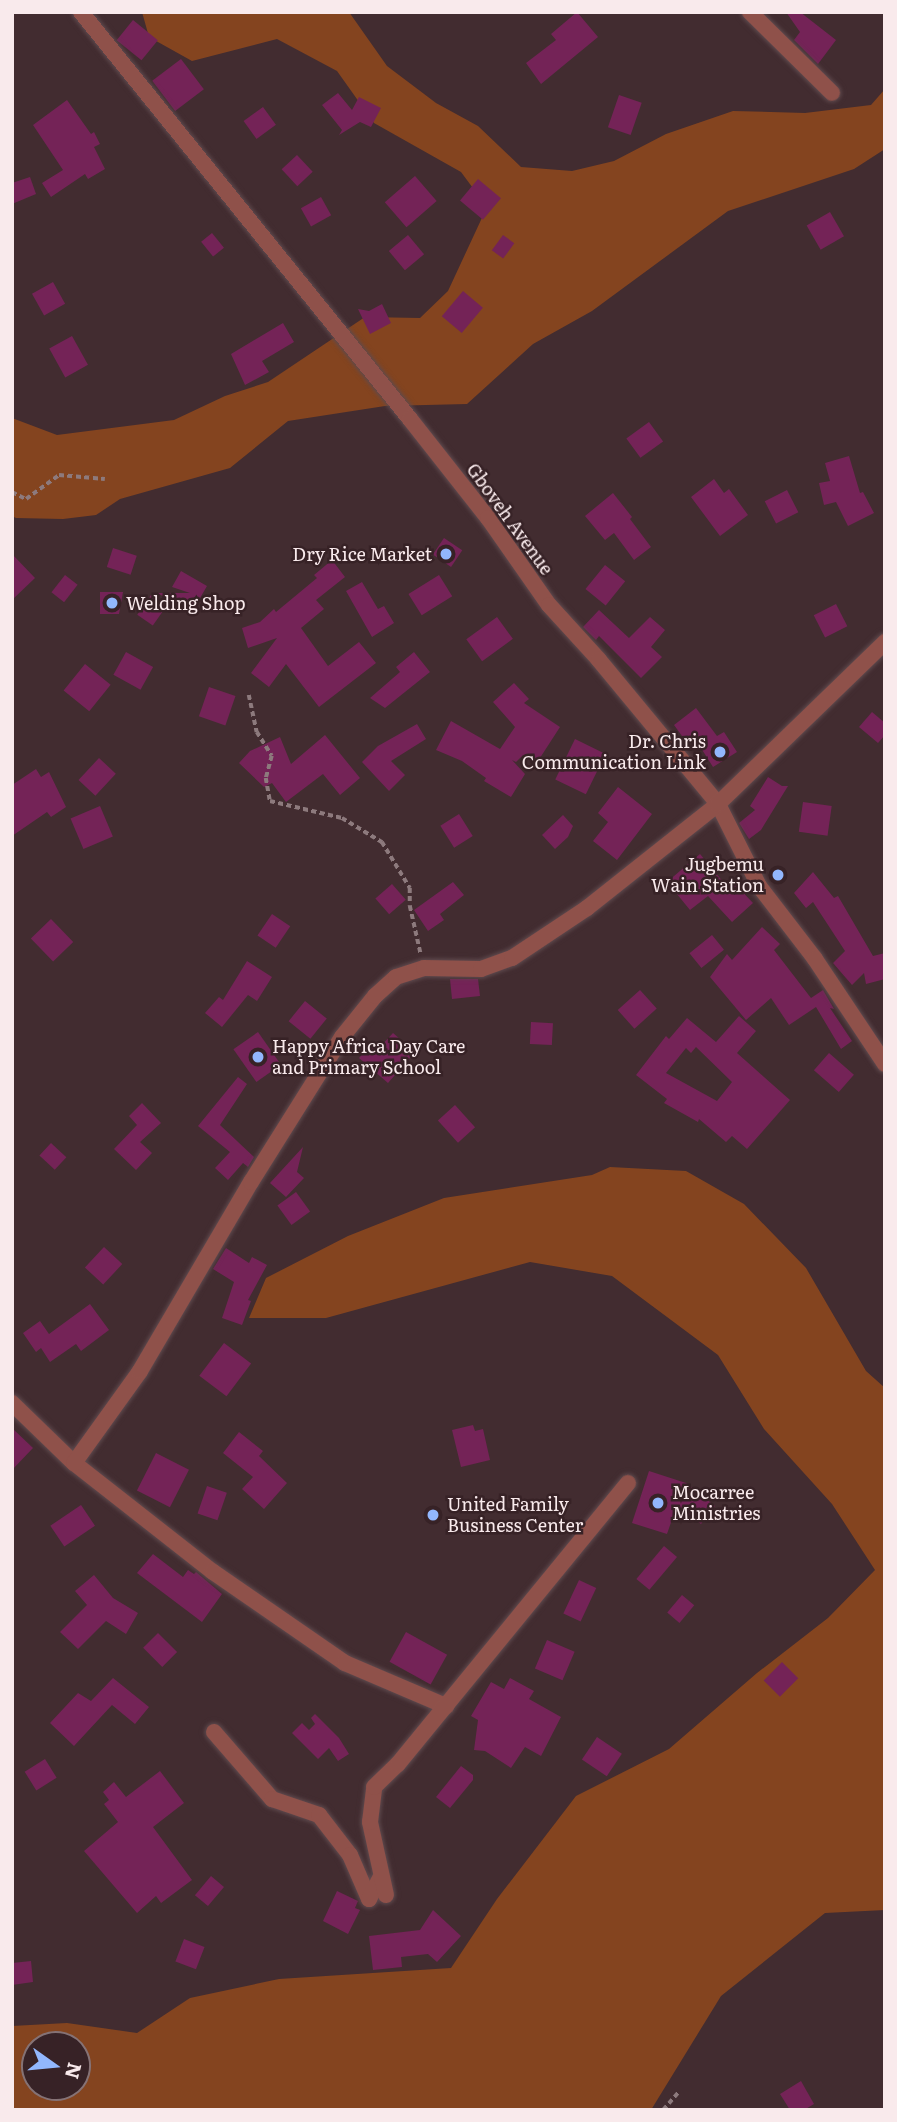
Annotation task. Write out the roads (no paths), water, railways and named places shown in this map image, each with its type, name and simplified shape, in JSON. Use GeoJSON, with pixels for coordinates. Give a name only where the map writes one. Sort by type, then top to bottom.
{"type":"FeatureCollection","features":[{"type":"Feature","properties":{"kind":"street","name":"Gboveh Avenue"},"geometry":{"type":"LineString","coordinates":[[81,12],[419,430],[488,518],[549,605],[615,678],[718,804],[759,886],[815,959],[885,1064]]}},
{"type":"Feature","properties":{"kind":"street"},"geometry":{"type":"LineString","coordinates":[[750,12],[832,93]]}},
{"type":"Feature","properties":{"kind":"street"},"geometry":{"type":"LineString","coordinates":[[74,1463],[140,1371],[251,1182],[342,1037],[396,977],[424,968],[481,969],[512,958],[587,908],[718,804],[885,642]]}},
{"type":"Feature","properties":{"kind":"street"},"geometry":{"type":"LineString","coordinates":[[12,1404],[74,1463],[213,1572],[345,1663],[446,1706]]}},
{"type":"Feature","properties":{"kind":"street"},"geometry":{"type":"LineString","coordinates":[[386,1895],[380,1878],[370,1822],[374,1787],[398,1764],[628,1483]]}},
{"type":"Feature","properties":{"kind":"street"},"geometry":{"type":"LineString","coordinates":[[214,1732],[272,1799],[319,1815],[350,1855],[369,1899],[380,1878]]}},
{"type":"Feature","properties":{"kind":"place","name":"Dry Rice Market"},"geometry":{"type":"Point","coordinates":[446,554]}},
{"type":"Feature","properties":{"kind":"place","name":"Welding Shop"},"geometry":{"type":"Point","coordinates":[112,603]}},
{"type":"Feature","properties":{"kind":"place","name":"Dr. Chris Communication Link"},"geometry":{"type":"Point","coordinates":[720,752]}},
{"type":"Feature","properties":{"kind":"place","name":"Jugbemu Wain Station"},"geometry":{"type":"Point","coordinates":[778,875]}},
{"type":"Feature","properties":{"kind":"place","name":"Happy Africa Day Care and Primary School"},"geometry":{"type":"Point","coordinates":[258,1057]}},
{"type":"Feature","properties":{"kind":"place","name":"Mocarree Ministries"},"geometry":{"type":"Point","coordinates":[658,1503]}},
{"type":"Feature","properties":{"kind":"place","name":"United Family Business Center"},"geometry":{"type":"Point","coordinates":[433,1515]}}]}
